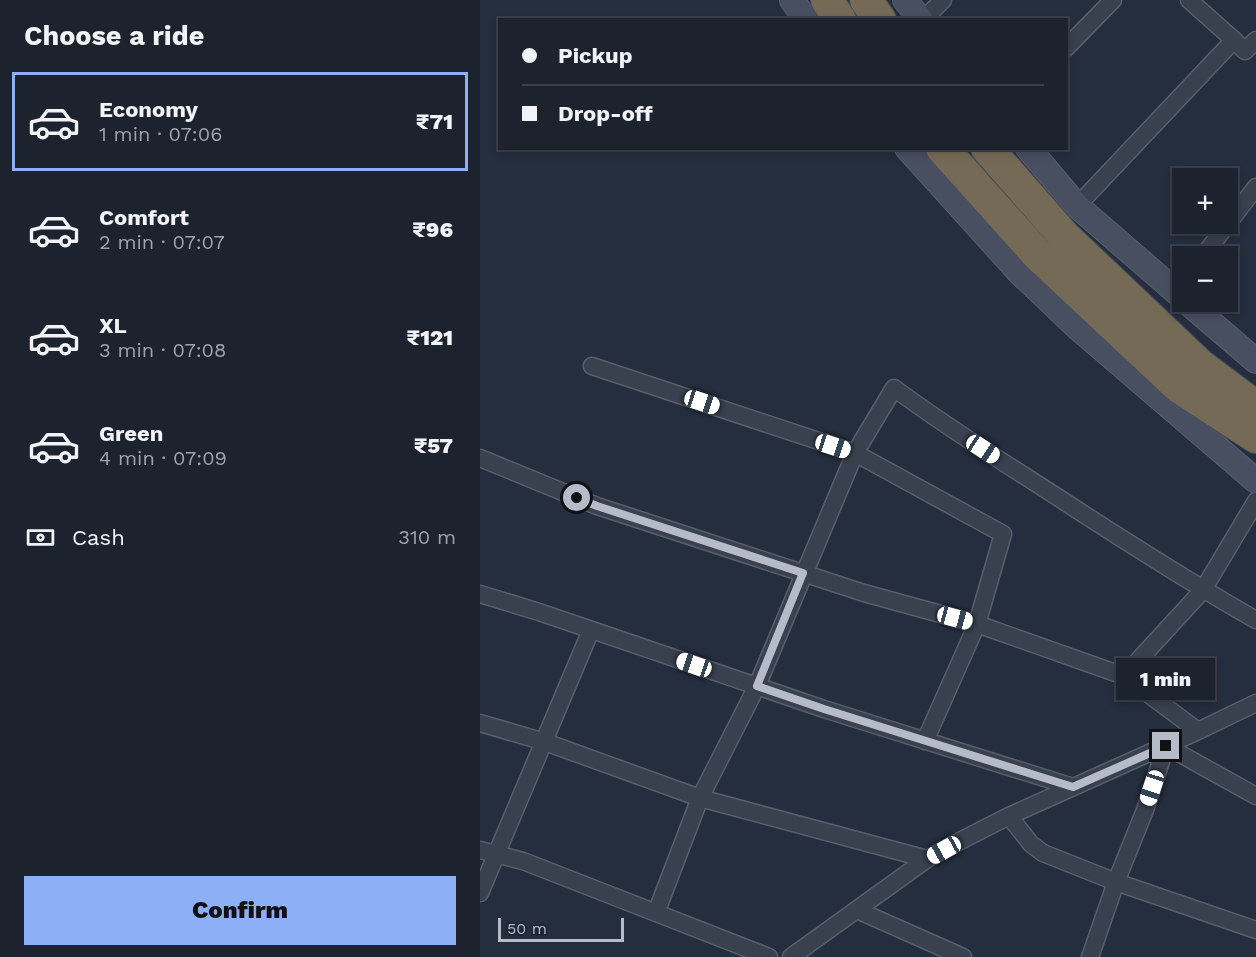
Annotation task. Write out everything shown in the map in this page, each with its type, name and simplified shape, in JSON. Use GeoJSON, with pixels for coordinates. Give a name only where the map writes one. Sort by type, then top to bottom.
{"type":"FeatureCollection","features":[{"type":"Feature","properties":{"kind":"highway"},"geometry":{"type":"LineString","coordinates":[[827,0],[839,18]]}},
{"type":"Feature","properties":{"kind":"highway"},"geometry":{"type":"LineString","coordinates":[[866,0],[879,18]]}},
{"type":"Feature","properties":{"kind":"highway"},"geometry":{"type":"LineString","coordinates":[[944,150],[1037,254],[1179,387],[1256,437]]}},
{"type":"Feature","properties":{"kind":"highway"},"geometry":{"type":"LineString","coordinates":[[989,150],[1064,236],[1200,365],[1256,407]]}},
{"type":"Feature","properties":{"kind":"street"},"geometry":{"type":"LineString","coordinates":[[792,0],[805,18]]}},
{"type":"Feature","properties":{"kind":"street"},"geometry":{"type":"LineString","coordinates":[[904,0],[920,18]]}},
{"type":"Feature","properties":{"kind":"street"},"geometry":{"type":"LineString","coordinates":[[924,18],[943,0]]}},
{"type":"Feature","properties":{"kind":"street"},"geometry":{"type":"LineString","coordinates":[[1068,46],[1113,0]]}},
{"type":"Feature","properties":{"kind":"street"},"geometry":{"type":"LineString","coordinates":[[1077,206],[1248,48],[1189,0]]}},
{"type":"Feature","properties":{"kind":"street"},"geometry":{"type":"LineString","coordinates":[[909,150],[1010,262],[1079,329],[1256,481]]}},
{"type":"Feature","properties":{"kind":"street"},"geometry":{"type":"LineString","coordinates":[[1030,150],[1077,206],[1172,285]]}},
{"type":"Feature","properties":{"kind":"street"},"geometry":{"type":"LineString","coordinates":[[1211,246],[1256,186]]}},
{"type":"Feature","properties":{"kind":"street"},"geometry":{"type":"LineString","coordinates":[[1203,312],[1256,361]]}},
{"type":"Feature","properties":{"kind":"street"},"geometry":{"type":"LineString","coordinates":[[592,366],[855,453],[1003,534],[977,624],[925,741]]}},
{"type":"Feature","properties":{"kind":"street"},"geometry":{"type":"LineString","coordinates":[[656,913],[700,798],[757,686],[855,453],[894,388],[940,422],[1203,590],[1256,620]]}},
{"type":"Feature","properties":{"kind":"street"},"geometry":{"type":"LineString","coordinates":[[480,458],[597,506],[864,593],[977,624],[1124,676],[1198,731]]}},
{"type":"Feature","properties":{"kind":"street"},"geometry":{"type":"LineString","coordinates":[[1124,676],[1203,590],[1256,501]]}},
{"type":"Feature","properties":{"kind":"street"},"geometry":{"type":"LineString","coordinates":[[480,594],[925,741],[1073,787]]}},
{"type":"Feature","properties":{"kind":"street"},"geometry":{"type":"LineString","coordinates":[[480,892],[488,852],[545,742],[591,630]]}},
{"type":"Feature","properties":{"kind":"street"},"geometry":{"type":"LineString","coordinates":[[791,957],[927,860],[1009,816],[1256,703]]}},
{"type":"Feature","properties":{"kind":"street"},"geometry":{"type":"LineString","coordinates":[[480,723],[545,742],[700,798],[927,860]]}},
{"type":"Feature","properties":{"kind":"street"},"geometry":{"type":"LineString","coordinates":[[1166,746],[1256,796]]}},
{"type":"Feature","properties":{"kind":"street"},"geometry":{"type":"LineString","coordinates":[[1090,957],[1116,882],[1145,810],[1166,746]]}},
{"type":"Feature","properties":{"kind":"street"},"geometry":{"type":"LineString","coordinates":[[1009,816],[1031,844],[1043,853],[1116,882],[1256,930]]}},
{"type":"Feature","properties":{"kind":"street"},"geometry":{"type":"LineString","coordinates":[[488,852],[523,861],[769,957]]}},
{"type":"Feature","properties":{"kind":"street"},"geometry":{"type":"LineString","coordinates":[[857,910],[963,957]]}},
{"type":"Feature","properties":{"kind":"building"},"geometry":{"type":"Polygon","coordinates":[[[1166,673],[1179,687],[1169,698],[1155,683],[1166,673]]]}},
{"type":"Feature","properties":{"kind":"route"},"geometry":{"type":"LineString","coordinates":[[577,498],[803,573],[757,686],[1073,787],[1166,746]]}}]}
